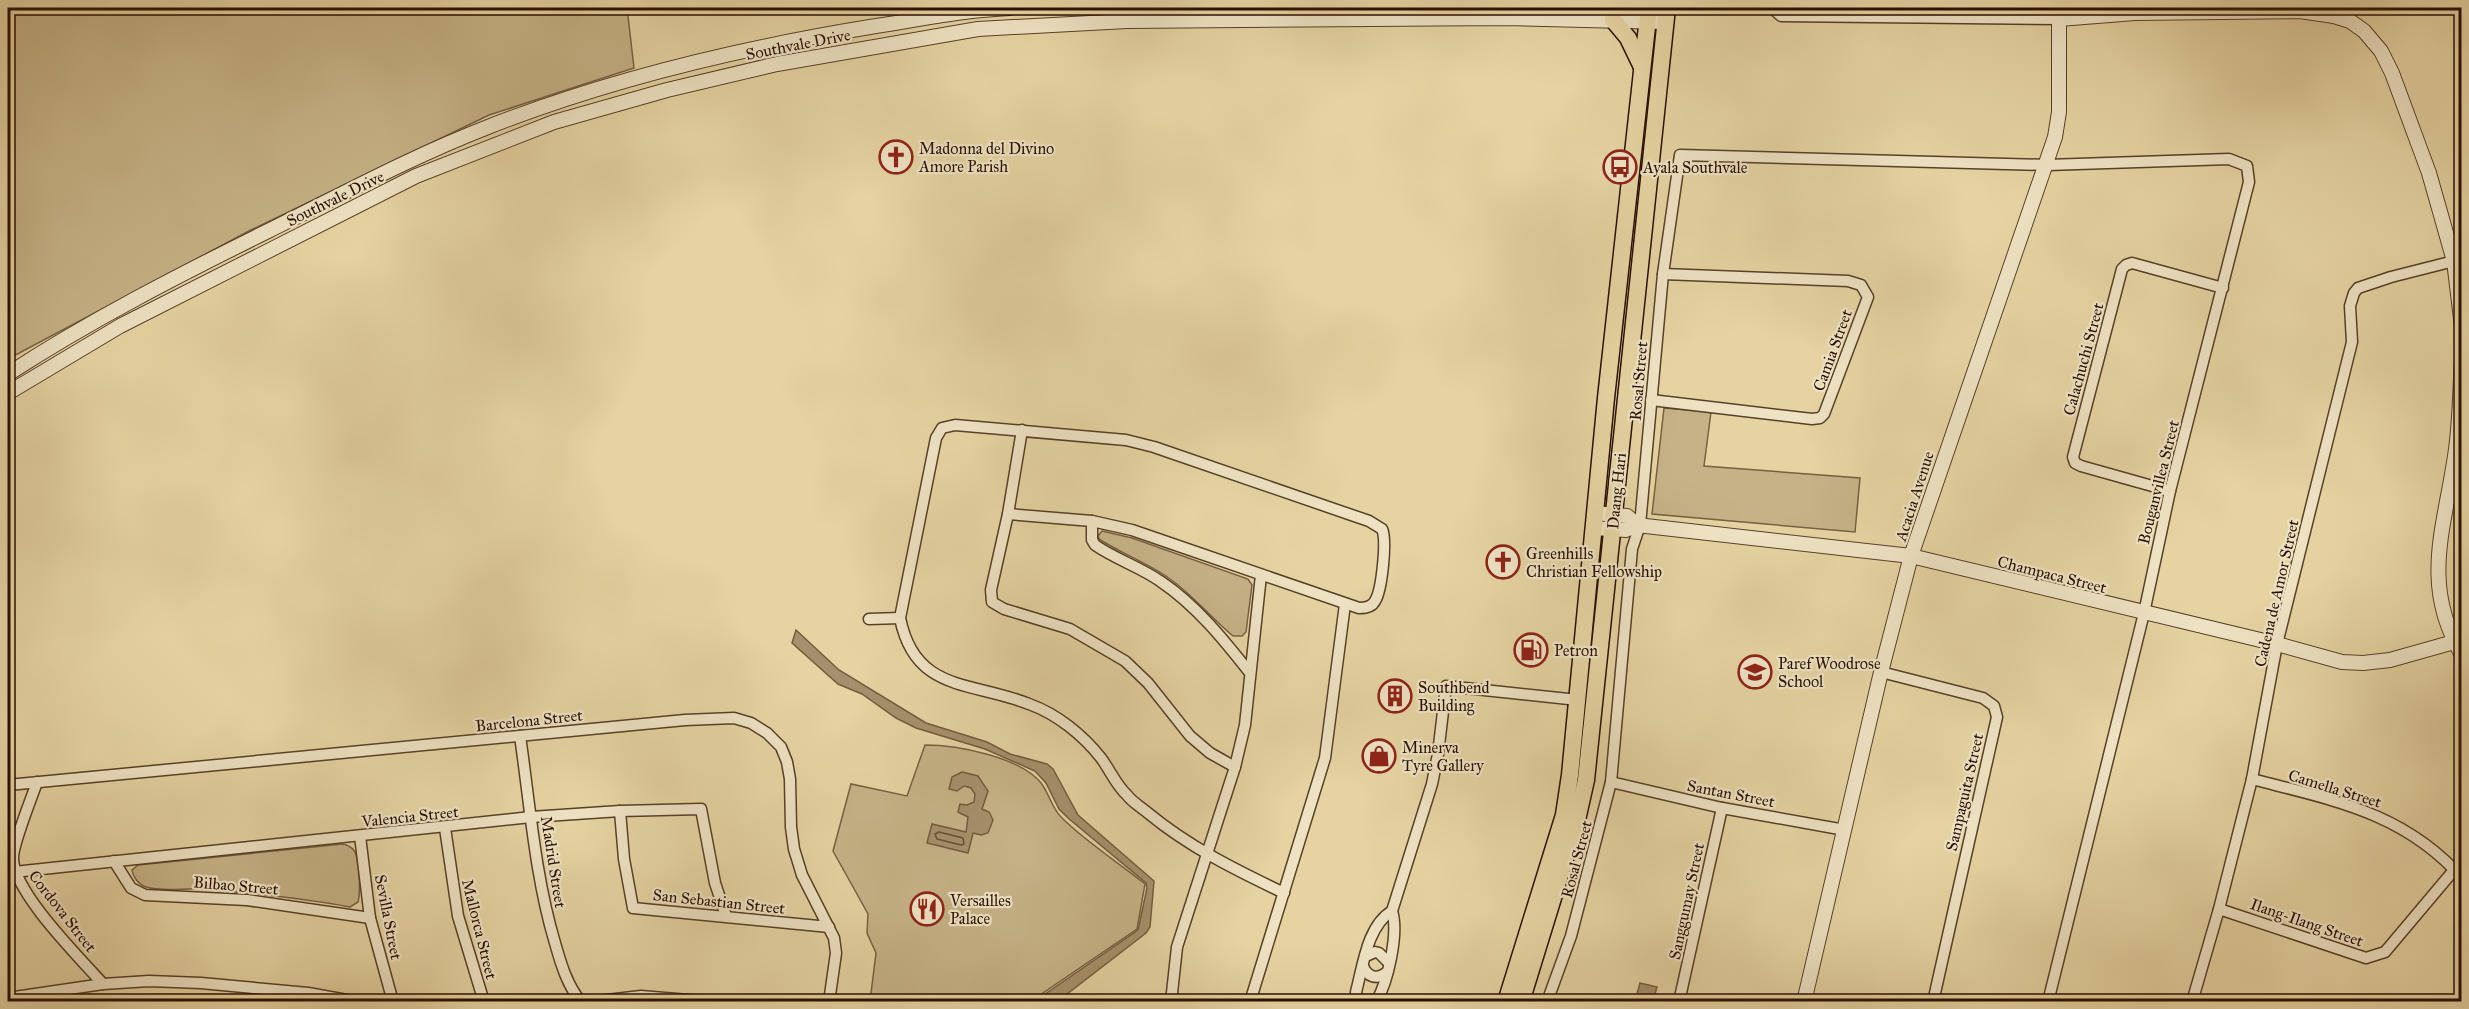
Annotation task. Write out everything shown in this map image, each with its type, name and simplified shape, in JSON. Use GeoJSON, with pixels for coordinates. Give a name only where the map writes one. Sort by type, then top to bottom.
{"type":"FeatureCollection","features":[{"type":"Feature","properties":{"kind":"main road","name":"Daang Hari"},"geometry":{"type":"LineString","coordinates":[[1506,1002],[1564,815],[1570,775],[1594,520],[1648,14]]}},
{"type":"Feature","properties":{"kind":"main road","name":"Daang Hari"},"geometry":{"type":"LineString","coordinates":[[1521,1002],[1561,873],[1586,780],[1626,523],[1666,15]]}},
{"type":"Feature","properties":{"kind":"main road"},"geometry":{"type":"LineString","coordinates":[[1613,20],[1634,48],[1643,69]]}},
{"type":"Feature","properties":{"kind":"street"},"geometry":{"type":"LineString","coordinates":[[994,8],[996,28]]}},
{"type":"Feature","properties":{"kind":"street","name":"Southvale Drive"},"geometry":{"type":"LineString","coordinates":[[8,374],[111,312],[188,270],[409,161],[487,127],[547,105],[609,86],[714,59],[832,33],[975,9],[1010,8]]}},
{"type":"Feature","properties":{"kind":"street"},"geometry":{"type":"LineString","coordinates":[[1772,8],[1781,16],[2129,10],[2319,13],[2350,21],[2364,31],[2381,51],[2392,73],[2429,173],[2454,261],[2462,327]]}},
{"type":"Feature","properties":{"kind":"street"},"geometry":{"type":"LineString","coordinates":[[975,9],[978,29]]}},
{"type":"Feature","properties":{"kind":"street","name":"Southvale Drive"},"geometry":{"type":"LineString","coordinates":[[8,393],[120,326],[416,176],[554,122],[709,80],[837,52],[978,29],[1127,21],[1505,13],[1613,20],[1648,14],[1666,15]]}},
{"type":"Feature","properties":{"kind":"street","name":"Acacia Avenue"},"geometry":{"type":"LineString","coordinates":[[1804,1002],[1881,672],[1911,556],[2055,137],[2059,112],[2059,13]]}},
{"type":"Feature","properties":{"kind":"street","name":"Rosal Street"},"geometry":{"type":"LineString","coordinates":[[1547,1002],[1571,936],[1611,782],[1632,549],[1626,523],[1651,400],[1663,274],[1680,155],[2046,165]]}},
{"type":"Feature","properties":{"kind":"street","name":"Bouganvillea Street"},"geometry":{"type":"LineString","coordinates":[[2046,165],[2229,159],[2247,166],[2249,182],[2170,491],[2144,613],[2048,1002]]}},
{"type":"Feature","properties":{"kind":"street","name":"Cadena de Amor Street"},"geometry":{"type":"LineString","coordinates":[[2192,1002],[2219,909],[2252,779],[2277,644],[2352,342],[2351,299],[2358,288],[2454,261]]}},
{"type":"Feature","properties":{"kind":"street","name":"Calachuchi Street"},"geometry":{"type":"LineString","coordinates":[[2170,491],[2081,466],[2075,463],[2073,458],[2122,269],[2126,264],[2132,263],[2223,288]]}},
{"type":"Feature","properties":{"kind":"street","name":"Camia Street"},"geometry":{"type":"LineString","coordinates":[[1651,400],[1812,419],[1820,418],[1824,414],[1868,297],[1861,285],[1848,281],[1663,274]]}},
{"type":"Feature","properties":{"kind":"street"},"geometry":{"type":"LineString","coordinates":[[2462,361],[2457,447],[2440,539],[2437,574],[2439,602],[2454,642],[2462,655]]}},
{"type":"Feature","properties":{"kind":"street"},"geometry":{"type":"LineString","coordinates":[[1008,514],[1092,521],[1132,531],[1359,608],[1367,608],[1375,603],[1379,592],[1384,535],[1376,524],[1154,447],[1098,436],[955,424],[942,428],[938,432],[900,618],[904,637],[915,656],[929,671],[946,680],[1030,704],[1056,717],[1086,740],[1126,795],[1161,824],[1206,855],[1284,893]]}},
{"type":"Feature","properties":{"kind":"street"},"geometry":{"type":"LineString","coordinates":[[1022,430],[1008,514],[991,590],[992,602],[1004,609],[1070,628],[1125,661],[1148,683],[1190,736],[1210,753],[1235,767]]}},
{"type":"Feature","properties":{"kind":"street","name":"Champaca Street"},"geometry":{"type":"LineString","coordinates":[[1594,520],[1911,556],[2277,644],[2342,662],[2362,663],[2391,660],[2454,642]]}},
{"type":"Feature","properties":{"kind":"street"},"geometry":{"type":"LineString","coordinates":[[1092,521],[1092,540],[1095,545],[1141,569],[1174,591],[1227,643],[1250,673]]}},
{"type":"Feature","properties":{"kind":"street"},"geometry":{"type":"LineString","coordinates":[[1171,1002],[1177,947],[1235,767],[1245,725],[1261,575]]}},
{"type":"Feature","properties":{"kind":"street"},"geometry":{"type":"LineString","coordinates":[[1250,1002],[1325,758],[1345,604]]}},
{"type":"Feature","properties":{"kind":"street"},"geometry":{"type":"LineString","coordinates":[[869,619],[900,618]]}},
{"type":"Feature","properties":{"kind":"street","name":"Sampaguita Street"},"geometry":{"type":"LineString","coordinates":[[1881,672],[1983,698],[1994,706],[1997,717],[1933,1002]]}},
{"type":"Feature","properties":{"kind":"street"},"geometry":{"type":"LineString","coordinates":[[1376,1002],[1395,943],[1396,922],[1392,911],[1432,784],[1446,686],[1578,700]]}},
{"type":"Feature","properties":{"kind":"street","name":"Barcelona Street"},"geometry":{"type":"LineString","coordinates":[[8,785],[713,717],[734,718],[751,723],[767,733],[781,747],[787,762],[794,849],[802,874],[829,927],[836,953],[829,1002]]}},
{"type":"Feature","properties":{"kind":"street","name":"Madrid Street"},"geometry":{"type":"LineString","coordinates":[[520,736],[538,879],[572,996],[581,1002]]}},
{"type":"Feature","properties":{"kind":"street","name":"Camella Street"},"geometry":{"type":"LineString","coordinates":[[2252,779],[2369,812],[2416,836],[2458,874]]}},
{"type":"Feature","properties":{"kind":"street","name":"Cordova Street"},"geometry":{"type":"LineString","coordinates":[[37,782],[13,855],[14,872],[21,886],[49,922],[103,984]]}},
{"type":"Feature","properties":{"kind":"street","name":"Santan Street"},"geometry":{"type":"LineString","coordinates":[[1611,782],[1722,808],[1845,830]]}},
{"type":"Feature","properties":{"kind":"street","name":"Sanggumay Street"},"geometry":{"type":"LineString","coordinates":[[1679,1002],[1722,808]]}},
{"type":"Feature","properties":{"kind":"street","name":"Valencia Street"},"geometry":{"type":"LineString","coordinates":[[14,872],[240,847],[446,828],[531,817],[620,810],[701,809],[715,883],[726,916]]}},
{"type":"Feature","properties":{"kind":"street","name":"San Sebastian Street"},"geometry":{"type":"LineString","coordinates":[[620,810],[624,859],[633,908],[829,927]]}},
{"type":"Feature","properties":{"kind":"street","name":"Mallorca Street"},"geometry":{"type":"LineString","coordinates":[[446,828],[458,916],[484,1002]]}},
{"type":"Feature","properties":{"kind":"street","name":"Sevilla Street"},"geometry":{"type":"LineString","coordinates":[[360,836],[370,918],[393,1002]]}},
{"type":"Feature","properties":{"kind":"street","name":"Bilbao Street"},"geometry":{"type":"LineString","coordinates":[[114,861],[131,888],[145,895],[247,900],[370,918]]}},
{"type":"Feature","properties":{"kind":"street","name":"Ilang-Ilang Street"},"geometry":{"type":"LineString","coordinates":[[2219,909],[2366,958],[2385,952],[2458,874]]}},
{"type":"Feature","properties":{"kind":"street"},"geometry":{"type":"LineString","coordinates":[[1357,1002],[1356,992],[1374,930],[1382,917],[1392,911]]}},
{"type":"Feature","properties":{"kind":"street"},"geometry":{"type":"LineString","coordinates":[[1365,961],[1375,952],[1380,953],[1387,968]]}},
{"type":"Feature","properties":{"kind":"street"},"geometry":{"type":"LineString","coordinates":[[1365,961],[1372,977],[1382,976],[1387,968]]}},
{"type":"Feature","properties":{"kind":"street"},"geometry":{"type":"LineString","coordinates":[[8,998],[103,984],[149,981],[201,983],[308,993],[358,1002]]}},
{"type":"Feature","properties":{"kind":"street"},"geometry":{"type":"LineString","coordinates":[[590,1002],[641,996],[712,1002]]}},
{"type":"Feature","properties":{"kind":"shaded area"},"geometry":{"type":"Polygon","coordinates":[[[8,8],[627,8],[634,68],[489,115],[249,231],[8,359],[8,8]]]}},
{"type":"Feature","properties":{"kind":"shaded area"},"geometry":{"type":"Polygon","coordinates":[[[1664,408],[1711,412],[1704,466],[1860,478],[1855,532],[1652,514],[1664,408]]]}},
{"type":"Feature","properties":{"kind":"shaded area"},"geometry":{"type":"Polygon","coordinates":[[[1102,531],[1132,538],[1248,579],[1252,585],[1246,632],[1242,636],[1233,636],[1170,579],[1099,539],[1098,536],[1102,531]]]}},
{"type":"Feature","properties":{"kind":"shaded area"},"geometry":{"type":"Polygon","coordinates":[[[925,745],[954,747],[987,754],[1019,766],[1031,774],[1041,783],[1056,810],[1071,827],[1145,884],[1137,929],[1031,1001],[870,1001],[876,953],[867,933],[868,914],[833,851],[851,784],[907,796],[925,745]]]}},
{"type":"Feature","properties":{"kind":"shaded area"},"geometry":{"type":"Polygon","coordinates":[[[343,844],[350,846],[355,852],[358,869],[358,902],[350,907],[239,892],[202,889],[166,890],[146,887],[138,882],[132,870],[138,865],[343,844]]]}},
{"type":"Feature","properties":{"kind":"water"},"geometry":{"type":"Polygon","coordinates":[[[796,630],[839,670],[926,723],[987,742],[1010,754],[1047,764],[1053,769],[1078,815],[1154,881],[1150,927],[1146,933],[1058,1001],[1035,1001],[1138,930],[1147,888],[1146,883],[1059,809],[1046,783],[1035,771],[985,749],[916,728],[896,718],[862,694],[838,684],[792,643],[796,630]]]}},
{"type":"Feature","properties":{"kind":"water"},"geometry":{"type":"Polygon","coordinates":[[[962,772],[978,776],[988,791],[982,809],[989,812],[993,820],[988,833],[981,835],[973,833],[968,853],[927,843],[932,824],[966,832],[968,817],[958,812],[960,804],[967,805],[974,802],[975,794],[971,788],[964,786],[957,791],[949,789],[952,777],[962,772]]]}},
{"type":"Feature","properties":{"kind":"water"},"geometry":{"type":"Polygon","coordinates":[[[1640,983],[1657,987],[1653,1001],[1635,1001],[1640,983]]]}},
{"type":"Feature","properties":{"kind":"place","name":"Madonna del Divino Amore Parish"},"geometry":{"type":"Point","coordinates":[896,157]}},
{"type":"Feature","properties":{"kind":"place","name":"Ayala Southvale"},"geometry":{"type":"Point","coordinates":[1620,167]}},
{"type":"Feature","properties":{"kind":"place","name":"Greenhills Christian Fellowship"},"geometry":{"type":"Point","coordinates":[1503,562]}},
{"type":"Feature","properties":{"kind":"place","name":"Petron"},"geometry":{"type":"Point","coordinates":[1531,650]}},
{"type":"Feature","properties":{"kind":"place","name":"Paref Woodrose School"},"geometry":{"type":"Point","coordinates":[1755,672]}},
{"type":"Feature","properties":{"kind":"place","name":"Southbend Building"},"geometry":{"type":"Point","coordinates":[1395,696]}},
{"type":"Feature","properties":{"kind":"place","name":"Minerva Tyre Gallery"},"geometry":{"type":"Point","coordinates":[1379,756]}},
{"type":"Feature","properties":{"kind":"place","name":"Versailles Palace"},"geometry":{"type":"Point","coordinates":[927,909]}}]}
